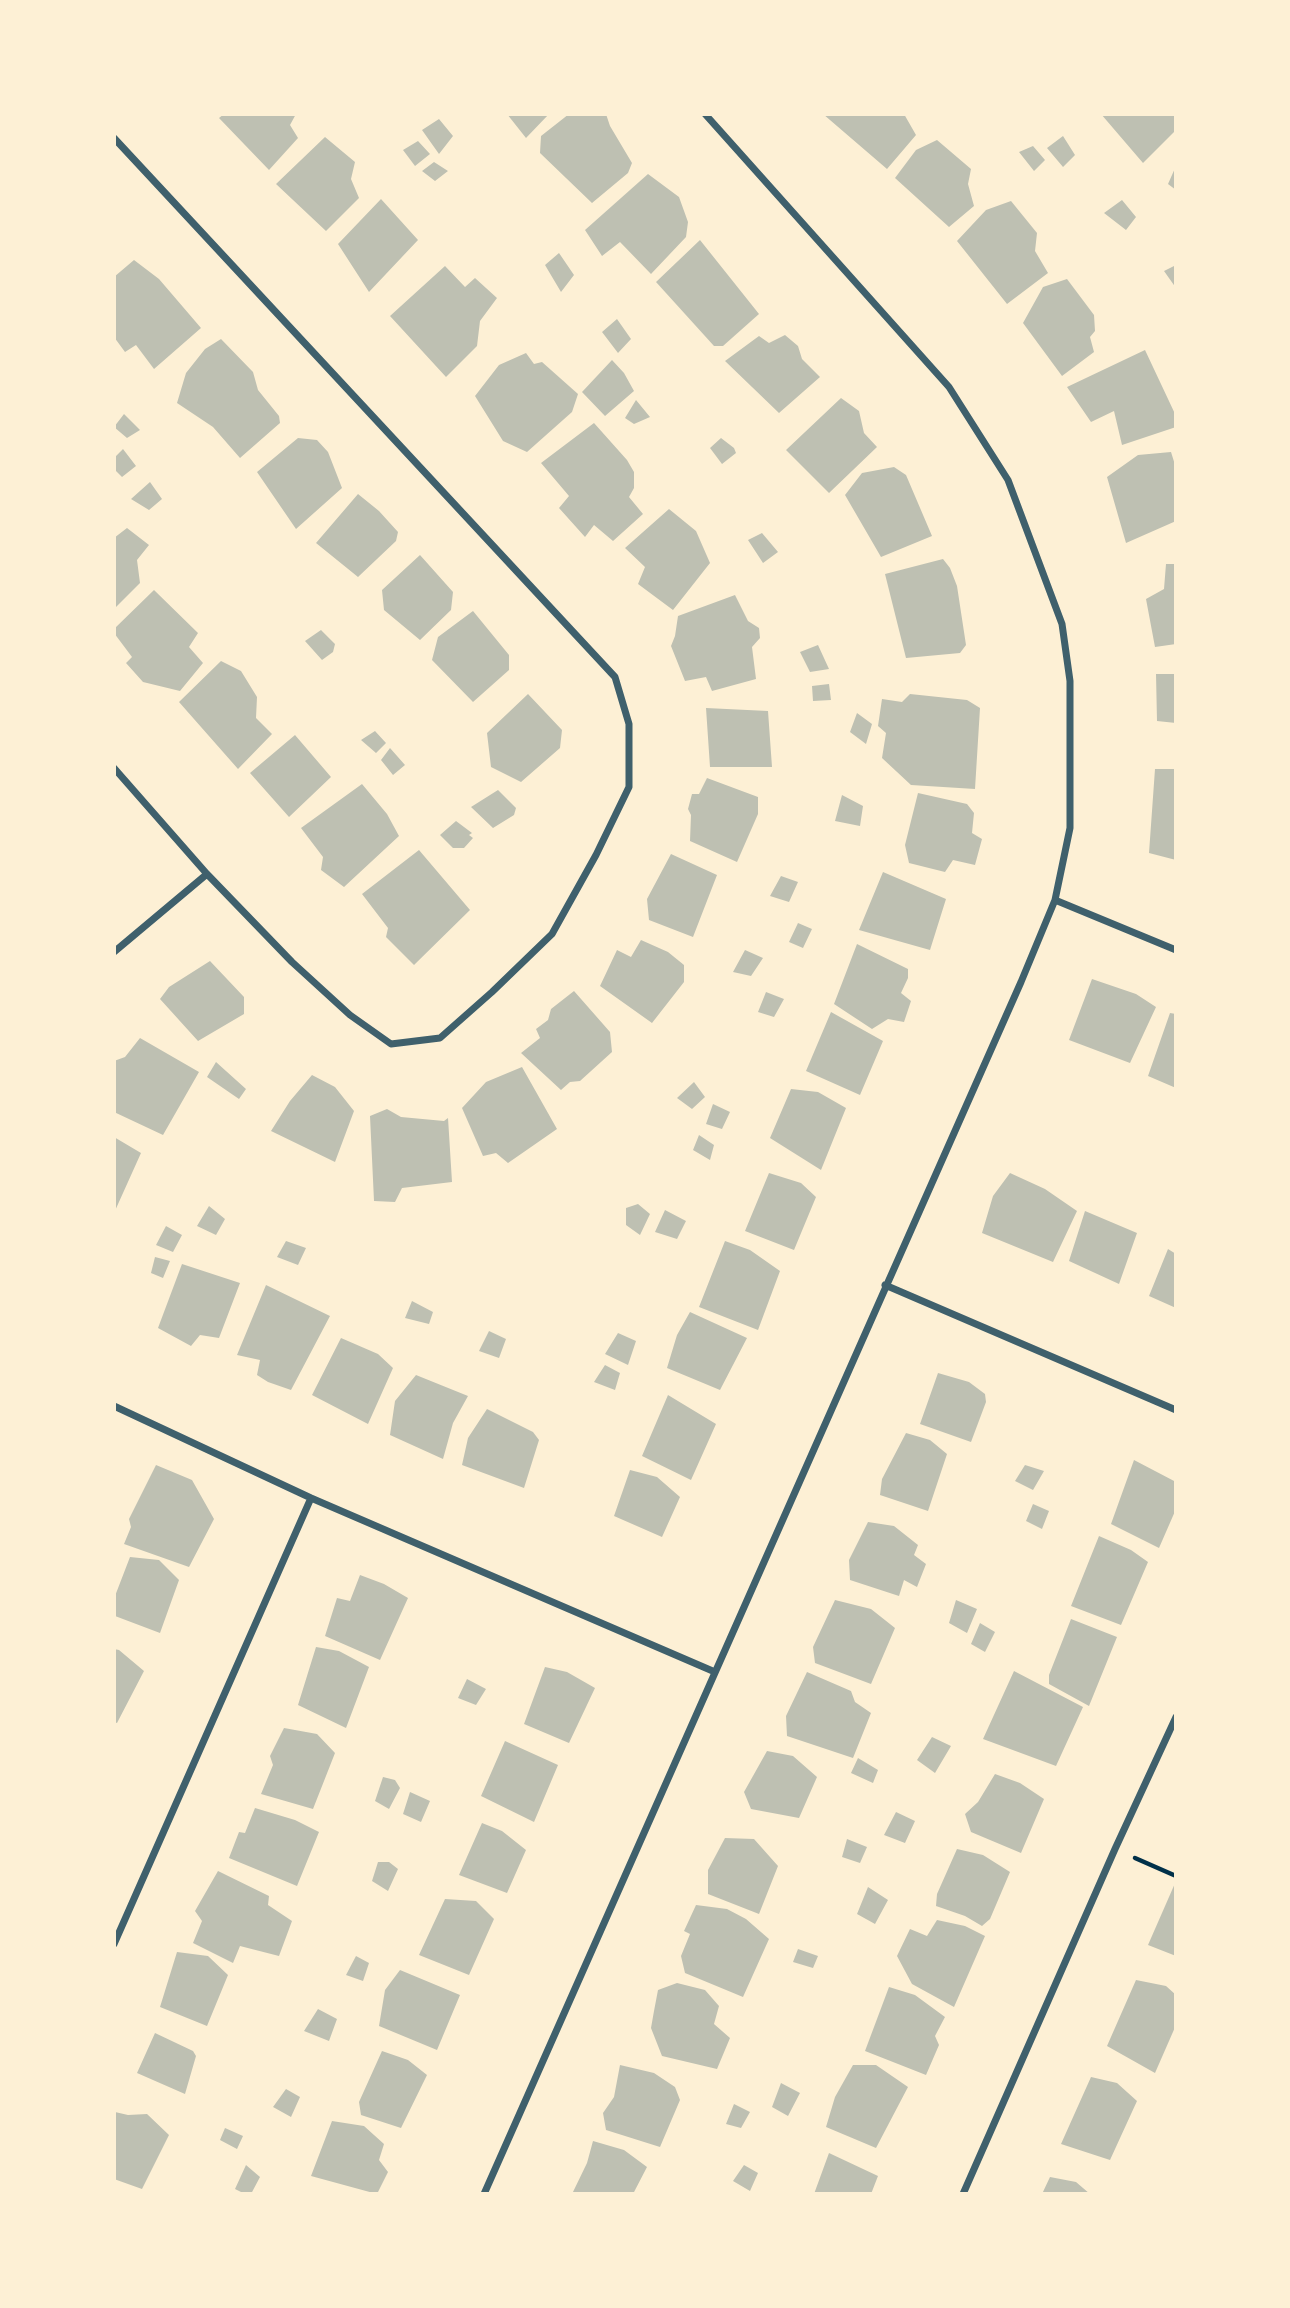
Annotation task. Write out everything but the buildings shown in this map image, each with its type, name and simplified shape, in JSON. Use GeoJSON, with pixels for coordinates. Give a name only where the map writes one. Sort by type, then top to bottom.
{"type":"FeatureCollection","features":[{"type":"Feature","properties":{"kind":"street"},"geometry":{"type":"LineString","coordinates":[[484,2194],[1021,982],[1055,900],[1070,828],[1070,681],[1062,625],[1008,481],[948,387],[705,114]]}},
{"type":"Feature","properties":{"kind":"street"},"geometry":{"type":"LineString","coordinates":[[114,138],[615,677],[629,724],[629,787],[596,855],[552,934],[440,1038],[391,1044],[360,1022],[292,962],[206,874],[114,768]]}},
{"type":"Feature","properties":{"kind":"street"},"geometry":{"type":"LineString","coordinates":[[114,952],[206,874]]}},
{"type":"Feature","properties":{"kind":"street"},"geometry":{"type":"LineString","coordinates":[[1055,900],[1176,950]]}},
{"type":"Feature","properties":{"kind":"street"},"geometry":{"type":"LineString","coordinates":[[885,1285],[1176,1410]]}},
{"type":"Feature","properties":{"kind":"street"},"geometry":{"type":"LineString","coordinates":[[114,1406],[311,1498],[715,1672]]}},
{"type":"Feature","properties":{"kind":"street"},"geometry":{"type":"LineString","coordinates":[[114,1944],[311,1498]]}},
{"type":"Feature","properties":{"kind":"street"},"geometry":{"type":"LineString","coordinates":[[963,2194],[1176,1717]]}},
{"type":"Feature","properties":{"kind":"path"},"geometry":{"type":"LineString","coordinates":[[1115,1849],[1176,1876]]}}]}
